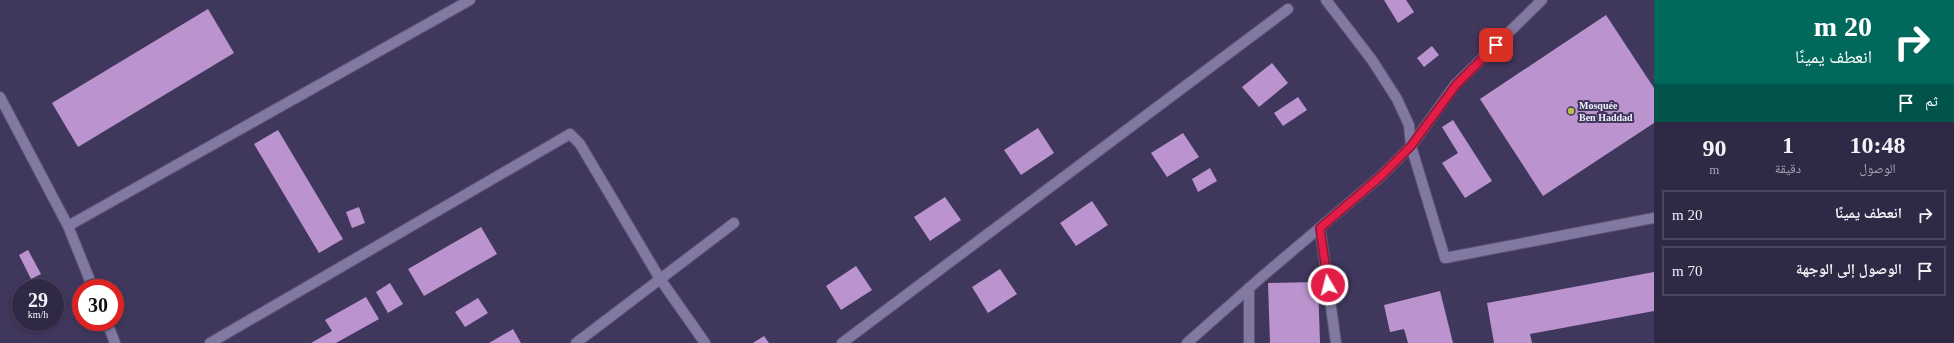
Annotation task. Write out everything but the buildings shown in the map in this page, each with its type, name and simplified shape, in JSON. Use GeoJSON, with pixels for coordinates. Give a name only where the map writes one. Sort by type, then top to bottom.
{"type":"FeatureCollection","features":[{"type":"Feature","properties":{"kind":"street"},"geometry":{"type":"LineString","coordinates":[[68,226],[470,0]]}},
{"type":"Feature","properties":{"kind":"street"},"geometry":{"type":"LineString","coordinates":[[1326,0],[1372,60],[1397,99],[1409,125],[1411,146],[1445,258],[1654,218]]}},
{"type":"Feature","properties":{"kind":"street"},"geometry":{"type":"LineString","coordinates":[[1187,343],[1249,288],[1381,176],[1411,146],[1456,85],[1542,0]]}},
{"type":"Feature","properties":{"kind":"street"},"geometry":{"type":"LineString","coordinates":[[842,343],[1288,10]]}},
{"type":"Feature","properties":{"kind":"street"},"geometry":{"type":"LineString","coordinates":[[0,98],[68,226],[89,279]]}},
{"type":"Feature","properties":{"kind":"street"},"geometry":{"type":"LineString","coordinates":[[210,343],[570,134],[580,144],[660,279],[705,343]]}},
{"type":"Feature","properties":{"kind":"street"},"geometry":{"type":"LineString","coordinates":[[576,343],[734,223]]}},
{"type":"Feature","properties":{"kind":"street"},"geometry":{"type":"LineString","coordinates":[[1320,228],[1336,343]]}},
{"type":"Feature","properties":{"kind":"street"},"geometry":{"type":"LineString","coordinates":[[1249,288],[1249,343]]}},
{"type":"Feature","properties":{"kind":"street"},"geometry":{"type":"LineString","coordinates":[[110,331],[115,343]]}},
{"type":"Feature","properties":{"kind":"place","name":"Mosquée Ben Haddad"},"geometry":{"type":"Point","coordinates":[1571,111]}},
{"type":"Feature","properties":{"kind":"route"},"geometry":{"type":"LineString","coordinates":[[1328,285],[1320,228],[1381,176],[1411,146],[1456,85],[1496,45]]}}]}
